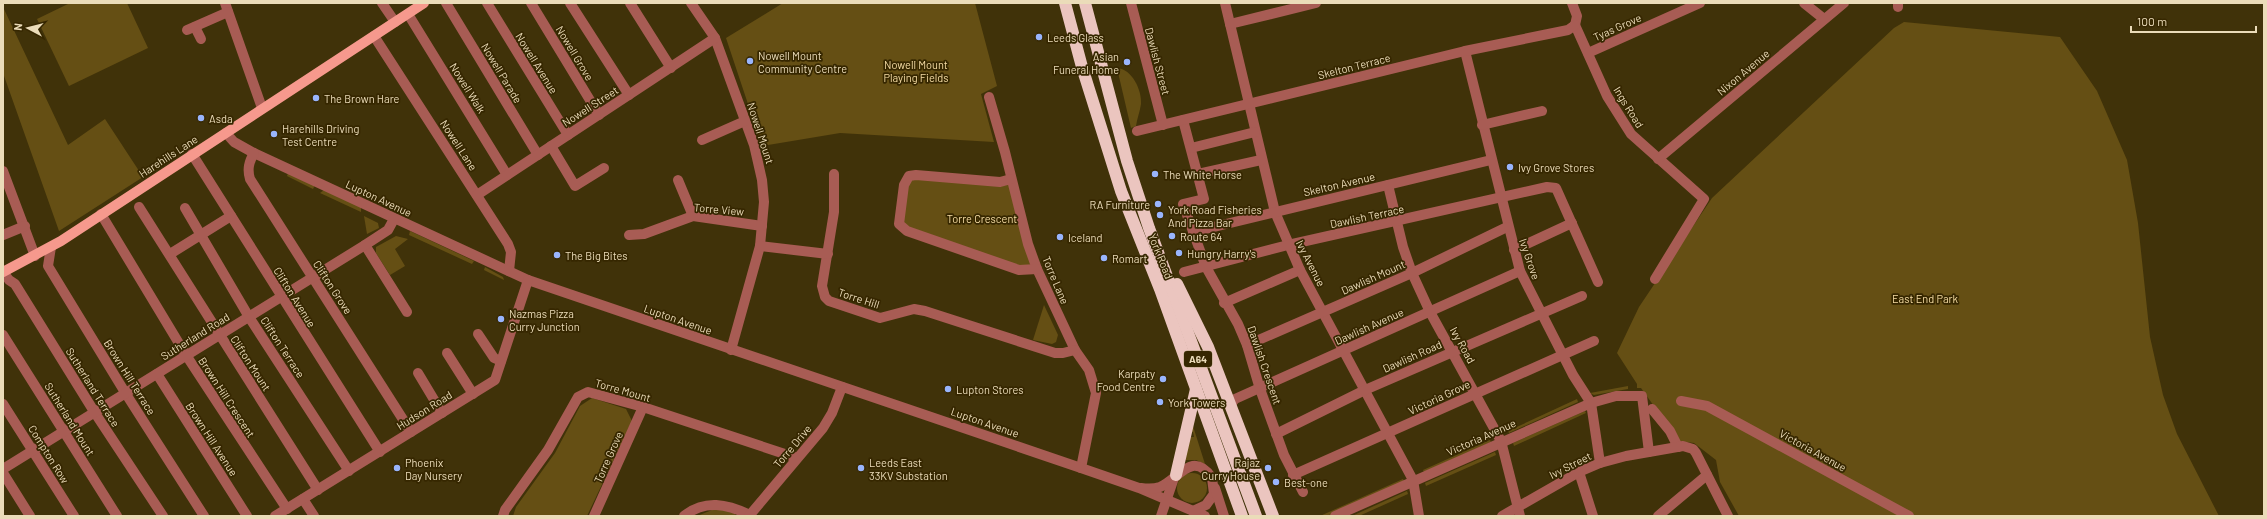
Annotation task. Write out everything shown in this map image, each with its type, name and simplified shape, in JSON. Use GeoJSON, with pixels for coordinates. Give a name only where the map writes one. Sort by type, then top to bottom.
{"type":"FeatureCollection","features":[{"type":"Feature","properties":{"kind":"highway","name":"York Road"},"geometry":{"type":"LineString","coordinates":[[1066,3],[1082,67],[1121,191],[1196,389],[1242,516]]}},
{"type":"Feature","properties":{"kind":"highway","name":"York Road"},"geometry":{"type":"LineString","coordinates":[[1085,3],[1127,161],[1149,228],[1256,516]]}},
{"type":"Feature","properties":{"kind":"highway"},"geometry":{"type":"LineString","coordinates":[[1149,228],[1208,347],[1273,516]]}},
{"type":"Feature","properties":{"kind":"highway"},"geometry":{"type":"LineString","coordinates":[[1174,479],[1196,389]]}},
{"type":"Feature","properties":{"kind":"main road","name":"Harehills Lane"},"geometry":{"type":"LineString","coordinates":[[3,272],[51,247],[424,3]]}},
{"type":"Feature","properties":{"kind":"street"},"geometry":{"type":"LineString","coordinates":[[382,3],[395,22]]}},
{"type":"Feature","properties":{"kind":"street","name":"Nowell Parade"},"geometry":{"type":"LineString","coordinates":[[446,3],[538,155]]}},
{"type":"Feature","properties":{"kind":"street","name":"Nowell Avenue"},"geometry":{"type":"LineString","coordinates":[[486,3],[568,135]]}},
{"type":"Feature","properties":{"kind":"street","name":"Nowell Grove"},"geometry":{"type":"LineString","coordinates":[[531,3],[599,115]]}},
{"type":"Feature","properties":{"kind":"street"},"geometry":{"type":"LineString","coordinates":[[570,3],[629,95]]}},
{"type":"Feature","properties":{"kind":"street"},"geometry":{"type":"LineString","coordinates":[[630,3],[671,68]]}},
{"type":"Feature","properties":{"kind":"street","name":"Nowell Mount"},"geometry":{"type":"LineString","coordinates":[[691,3],[715,38],[754,145],[762,180],[762,226],[760,246],[731,350]]}},
{"type":"Feature","properties":{"kind":"street","name":"Dawlish Street"},"geometry":{"type":"LineString","coordinates":[[1131,3],[1163,124]]}},
{"type":"Feature","properties":{"kind":"street","name":"Ivy Avenue"},"geometry":{"type":"LineString","coordinates":[[1225,3],[1274,212],[1300,270],[1414,480],[1419,516]]}},
{"type":"Feature","properties":{"kind":"street"},"geometry":{"type":"LineString","coordinates":[[1230,24],[1316,3]]}},
{"type":"Feature","properties":{"kind":"street","name":"Ings Road"},"geometry":{"type":"LineString","coordinates":[[1572,3],[1577,16],[1575,25],[1619,116],[1631,134],[1704,199],[1676,235],[1655,279]]}},
{"type":"Feature","properties":{"kind":"street","name":"Tyas Grove"},"geometry":{"type":"LineString","coordinates":[[1588,53],[1700,3]]}},
{"type":"Feature","properties":{"kind":"street"},"geometry":{"type":"LineString","coordinates":[[1804,3],[1824,19]]}},
{"type":"Feature","properties":{"kind":"street","name":"Nixon Avenue"},"geometry":{"type":"LineString","coordinates":[[1658,159],[1844,3]]}},
{"type":"Feature","properties":{"kind":"street"},"geometry":{"type":"LineString","coordinates":[[201,39],[191,29],[226,7],[262,108]]}},
{"type":"Feature","properties":{"kind":"street","name":"Nowell Walk"},"geometry":{"type":"LineString","coordinates":[[408,14],[507,175]]}},
{"type":"Feature","properties":{"kind":"street","name":"Skelton Terrace"},"geometry":{"type":"LineString","coordinates":[[1137,131],[1465,51],[1568,30],[1575,25]]}},
{"type":"Feature","properties":{"kind":"street","name":"Nowell Lane"},"geometry":{"type":"LineString","coordinates":[[374,36],[508,244],[511,252],[509,271]]}},
{"type":"Feature","properties":{"kind":"street","name":"Nowell Street"},"geometry":{"type":"LineString","coordinates":[[477,195],[715,38]]}},
{"type":"Feature","properties":{"kind":"street","name":"Ivy Grove"},"geometry":{"type":"LineString","coordinates":[[1465,51],[1500,198],[1520,271],[1562,355],[1591,403],[1600,463]]}},
{"type":"Feature","properties":{"kind":"street","name":"Torre Lane"},"geometry":{"type":"LineString","coordinates":[[988,96],[1028,244],[1037,269],[1075,350],[1088,370],[1096,393],[1081,468]]}},
{"type":"Feature","properties":{"kind":"street"},"geometry":{"type":"LineString","coordinates":[[1482,125],[1542,111]]}},
{"type":"Feature","properties":{"kind":"street"},"geometry":{"type":"LineString","coordinates":[[1183,120],[1198,174],[1261,160]]}},
{"type":"Feature","properties":{"kind":"street"},"geometry":{"type":"LineString","coordinates":[[702,140],[745,121]]}},
{"type":"Feature","properties":{"kind":"street"},"geometry":{"type":"LineString","coordinates":[[1191,148],[1255,132]]}},
{"type":"Feature","properties":{"kind":"street","name":"Lupton Avenue"},"geometry":{"type":"LineString","coordinates":[[226,133],[234,142],[254,153],[528,280],[1139,488],[1165,501],[1205,516]]}},
{"type":"Feature","properties":{"kind":"street"},"geometry":{"type":"LineString","coordinates":[[551,146],[575,186],[604,168]]}},
{"type":"Feature","properties":{"kind":"street","name":"Clifton Grove"},"geometry":{"type":"LineString","coordinates":[[254,153],[248,166],[250,179],[411,432]]}},
{"type":"Feature","properties":{"kind":"street","name":"Clifton Avenue"},"geometry":{"type":"LineString","coordinates":[[192,154],[380,452]]}},
{"type":"Feature","properties":{"kind":"street","name":"Skelton Avenue"},"geometry":{"type":"LineString","coordinates":[[1193,232],[1491,160]]}},
{"type":"Feature","properties":{"kind":"street"},"geometry":{"type":"LineString","coordinates":[[3,171],[25,226],[35,256]]}},
{"type":"Feature","properties":{"kind":"street","name":"Torre Hill"},"geometry":{"type":"LineString","coordinates":[[834,174],[834,212],[823,292],[825,297],[834,304],[880,318],[914,309],[925,311],[1048,351],[1063,353],[1075,350]]}},
{"type":"Feature","properties":{"kind":"street","name":"Dawlish Crescent"},"geometry":{"type":"LineString","coordinates":[[1198,174],[1204,199],[1184,204],[1193,232],[1206,267],[1224,303],[1238,324],[1247,345],[1276,434],[1293,475],[1303,492]]}},
{"type":"Feature","properties":{"kind":"street"},"geometry":{"type":"LineString","coordinates":[[1011,179],[1000,182],[916,175],[909,176],[904,185],[899,224],[907,231],[1019,270],[1037,269]]}},
{"type":"Feature","properties":{"kind":"street"},"geometry":{"type":"LineString","coordinates":[[678,180],[693,216]]}},
{"type":"Feature","properties":{"kind":"street","name":"Ivy Road"},"geometry":{"type":"LineString","coordinates":[[1388,185],[1412,273],[1430,312],[1476,393],[1501,441],[1519,512]]}},
{"type":"Feature","properties":{"kind":"street","name":"Dawlish Terrace"},"geometry":{"type":"LineString","coordinates":[[1184,272],[1288,245],[1397,222],[1547,187],[1556,188],[1572,222]]}},
{"type":"Feature","properties":{"kind":"street","name":"Clifton Mount"},"geometry":{"type":"LineString","coordinates":[[139,207],[170,254],[218,335],[318,490]]}},
{"type":"Feature","properties":{"kind":"street","name":"Clifton Terrace"},"geometry":{"type":"LineString","coordinates":[[185,208],[249,317],[348,470]]}},
{"type":"Feature","properties":{"kind":"street","name":"Brown Hill Crescent"},"geometry":{"type":"LineString","coordinates":[[101,214],[186,355],[286,509]]}},
{"type":"Feature","properties":{"kind":"street"},"geometry":{"type":"LineString","coordinates":[[170,254],[231,216]]}},
{"type":"Feature","properties":{"kind":"street","name":"Torre View"},"geometry":{"type":"LineString","coordinates":[[629,234],[644,234],[693,216],[762,226]]}},
{"type":"Feature","properties":{"kind":"street","name":"Sutherland Road"},"geometry":{"type":"LineString","coordinates":[[3,469],[95,414],[186,355],[365,245],[388,230],[394,219]]}},
{"type":"Feature","properties":{"kind":"street"},"geometry":{"type":"LineString","coordinates":[[1514,250],[1572,222],[1598,282]]}},
{"type":"Feature","properties":{"kind":"street"},"geometry":{"type":"LineString","coordinates":[[3,235],[25,226]]}},
{"type":"Feature","properties":{"kind":"street","name":"Dawlish Mount"},"geometry":{"type":"LineString","coordinates":[[1247,345],[1412,273],[1508,227]]}},
{"type":"Feature","properties":{"kind":"street"},"geometry":{"type":"LineString","coordinates":[[365,245],[407,312]]}},
{"type":"Feature","properties":{"kind":"street"},"geometry":{"type":"LineString","coordinates":[[760,246],[828,254]]}},
{"type":"Feature","properties":{"kind":"street","name":"Brown Hill Terrace"},"geometry":{"type":"LineString","coordinates":[[51,247],[48,266],[126,394],[204,516]]}},
{"type":"Feature","properties":{"kind":"street"},"geometry":{"type":"LineString","coordinates":[[1224,303],[1300,270]]}},
{"type":"Feature","properties":{"kind":"street","name":"Dawlish Avenue"},"geometry":{"type":"LineString","coordinates":[[1230,405],[1235,399],[1520,271]]}},
{"type":"Feature","properties":{"kind":"street","name":"Sutherland Terrace"},"geometry":{"type":"LineString","coordinates":[[3,272],[9,280],[15,284],[95,414],[163,516]]}},
{"type":"Feature","properties":{"kind":"street","name":"Hudson Road"},"geometry":{"type":"LineString","coordinates":[[275,516],[495,380],[528,280]]}},
{"type":"Feature","properties":{"kind":"street","name":"Dawlish Road"},"geometry":{"type":"LineString","coordinates":[[1276,434],[1365,390],[1452,351],[1582,296]]}},
{"type":"Feature","properties":{"kind":"street"},"geometry":{"type":"LineString","coordinates":[[478,334],[494,358],[501,361]]}},
{"type":"Feature","properties":{"kind":"street","name":"Sutherland Mount"},"geometry":{"type":"LineString","coordinates":[[3,335],[117,516]]}},
{"type":"Feature","properties":{"kind":"street","name":"Victoria Grove"},"geometry":{"type":"LineString","coordinates":[[1293,475],[1389,434],[1476,393],[1594,341]]}},
{"type":"Feature","properties":{"kind":"street"},"geometry":{"type":"LineString","coordinates":[[447,353],[473,394]]}},
{"type":"Feature","properties":{"kind":"street"},"geometry":{"type":"LineString","coordinates":[[418,373],[442,413]]}},
{"type":"Feature","properties":{"kind":"street","name":"Brown Hill Avenue"},"geometry":{"type":"LineString","coordinates":[[156,374],[247,516]]}},
{"type":"Feature","properties":{"kind":"street","name":"Torre Drive"},"geometry":{"type":"LineString","coordinates":[[684,516],[699,507],[720,504],[730,506],[750,515],[828,420],[842,387]]}},
{"type":"Feature","properties":{"kind":"street","name":"Torre Mount"},"geometry":{"type":"LineString","coordinates":[[503,516],[505,510],[548,450],[573,404],[582,393],[595,392],[797,458]]}},
{"type":"Feature","properties":{"kind":"street","name":"Victoria Avenue"},"geometry":{"type":"LineString","coordinates":[[1335,516],[1501,441],[1591,403],[1616,396],[1642,396],[1649,452]]}},
{"type":"Feature","properties":{"kind":"street","name":"Victoria Avenue"},"geometry":{"type":"LineString","coordinates":[[1681,401],[1707,406],[1909,516]]}},
{"type":"Feature","properties":{"kind":"street","name":"Compton Row"},"geometry":{"type":"LineString","coordinates":[[3,404],[74,516]]}},
{"type":"Feature","properties":{"kind":"street","name":"Torre Grove"},"geometry":{"type":"LineString","coordinates":[[594,516],[644,407]]}},
{"type":"Feature","properties":{"kind":"street"},"geometry":{"type":"LineString","coordinates":[[1652,409],[1670,431],[1678,447],[1693,449],[1728,516]]}},
{"type":"Feature","properties":{"kind":"street","name":"Ivy Street"},"geometry":{"type":"LineString","coordinates":[[1502,516],[1519,512],[1579,472],[1600,463],[1678,447]]}},
{"type":"Feature","properties":{"kind":"street","name":"Lupton Avenue"},"geometry":{"type":"LineString","coordinates":[[1139,488],[1152,489],[1161,487],[1174,479],[1187,467],[1200,468],[1209,474],[1214,484]]}},
{"type":"Feature","properties":{"kind":"street"},"geometry":{"type":"LineString","coordinates":[[1579,472],[1593,516]]}},
{"type":"Feature","properties":{"kind":"street"},"geometry":{"type":"LineString","coordinates":[[3,473],[30,516]]}},
{"type":"Feature","properties":{"kind":"street"},"geometry":{"type":"LineString","coordinates":[[1658,516],[1707,475]]}},
{"type":"Feature","properties":{"kind":"street"},"geometry":{"type":"LineString","coordinates":[[1161,516],[1174,479]]}},
{"type":"Feature","properties":{"kind":"street"},"geometry":{"type":"LineString","coordinates":[[1174,479],[1173,497],[1183,507]]}},
{"type":"Feature","properties":{"kind":"street"},"geometry":{"type":"LineString","coordinates":[[1193,511],[1211,501],[1214,494],[1214,484]]}},
{"type":"Feature","properties":{"kind":"street"},"geometry":{"type":"LineString","coordinates":[[1214,484],[1224,516]]}},
{"type":"Feature","properties":{"kind":"street"},"geometry":{"type":"LineString","coordinates":[[303,499],[314,516]]}},
{"type":"Feature","properties":{"kind":"green space"},"geometry":{"type":"Polygon","coordinates":[[[70,3],[127,3],[148,48],[69,86],[37,19],[70,3]]]}},
{"type":"Feature","properties":{"kind":"green space","name":"Nowell Mount Playing Fields"},"geometry":{"type":"Polygon","coordinates":[[[783,3],[975,3],[997,86],[981,94],[994,142],[840,133],[762,146],[726,38],[783,3]]]}},
{"type":"Feature","properties":{"kind":"green space"},"geometry":{"type":"Polygon","coordinates":[[[3,7],[68,145],[105,119],[143,177],[59,231],[3,73],[3,7]]]}},
{"type":"Feature","properties":{"kind":"green space","name":"East End Park"},"geometry":{"type":"Polygon","coordinates":[[[1904,22],[2060,37],[2097,91],[2127,160],[2138,223],[2150,337],[2163,395],[2177,434],[2219,516],[1739,516],[1720,482],[1716,460],[1694,443],[1679,441],[1641,388],[1637,388],[1637,384],[1617,353],[1639,307],[1712,198],[1894,28],[1904,22]]]}},
{"type":"Feature","properties":{"kind":"green space"},"geometry":{"type":"Polygon","coordinates":[[[1117,68],[1122,69],[1131,76],[1140,93],[1141,104],[1136,126],[1131,128],[1117,68]]]}},
{"type":"Feature","properties":{"kind":"green space"},"geometry":{"type":"Polygon","coordinates":[[[288,173],[315,185],[313,189],[287,176],[288,173]]]}},
{"type":"Feature","properties":{"kind":"green space","name":"Torre Crescent"},"geometry":{"type":"Polygon","coordinates":[[[907,179],[1011,179],[1028,244],[1031,271],[907,231],[899,221],[907,179]]]}},
{"type":"Feature","properties":{"kind":"green space"},"geometry":{"type":"Polygon","coordinates":[[[324,190],[361,207],[361,212],[320,193],[324,190]]]}},
{"type":"Feature","properties":{"kind":"green space"},"geometry":{"type":"Polygon","coordinates":[[[364,216],[378,223],[379,228],[367,234],[364,216]]]}},
{"type":"Feature","properties":{"kind":"green space"},"geometry":{"type":"Polygon","coordinates":[[[410,231],[474,261],[472,264],[409,235],[410,231]]]}},
{"type":"Feature","properties":{"kind":"green space"},"geometry":{"type":"Polygon","coordinates":[[[396,236],[408,239],[395,249],[405,266],[390,275],[376,253],[376,247],[396,236]]]}},
{"type":"Feature","properties":{"kind":"green space"},"geometry":{"type":"Polygon","coordinates":[[[485,267],[503,277],[504,280],[484,270],[485,267]]]}},
{"type":"Feature","properties":{"kind":"green space"},"geometry":{"type":"Polygon","coordinates":[[[1044,305],[1058,335],[1056,342],[1052,344],[1033,340],[1044,305]]]}},
{"type":"Feature","properties":{"kind":"green space"},"geometry":{"type":"Polygon","coordinates":[[[1628,386],[1628,389],[1594,395],[1590,393],[1628,386]]]}},
{"type":"Feature","properties":{"kind":"green space"},"geometry":{"type":"Polygon","coordinates":[[[592,398],[626,409],[632,421],[587,516],[513,516],[516,507],[555,453],[580,406],[592,398]]]}},
{"type":"Feature","properties":{"kind":"green space"},"geometry":{"type":"Polygon","coordinates":[[[1577,399],[1578,402],[1509,433],[1508,431],[1577,399]]]}},
{"type":"Feature","properties":{"kind":"green space"},"geometry":{"type":"Polygon","coordinates":[[[1585,411],[1586,413],[1514,446],[1513,443],[1585,411]]]}},
{"type":"Feature","properties":{"kind":"green space"},"geometry":{"type":"Polygon","coordinates":[[[1192,423],[1205,464],[1196,460],[1185,460],[1187,437],[1194,437],[1193,432],[1188,431],[1192,423]]]}},
{"type":"Feature","properties":{"kind":"green space"},"geometry":{"type":"Polygon","coordinates":[[[1490,440],[1491,442],[1424,472],[1423,470],[1490,440]]]}},
{"type":"Feature","properties":{"kind":"green space"},"geometry":{"type":"Polygon","coordinates":[[[1495,452],[1496,455],[1426,486],[1425,483],[1495,452]]]}},
{"type":"Feature","properties":{"kind":"green space"},"geometry":{"type":"Polygon","coordinates":[[[1192,473],[1203,477],[1207,488],[1203,499],[1192,503],[1181,499],[1177,488],[1181,477],[1192,473]]]}},
{"type":"Feature","properties":{"kind":"green space"},"geometry":{"type":"Polygon","coordinates":[[[1403,479],[1404,481],[1327,516],[1320,516],[1403,479]]]}},
{"type":"Feature","properties":{"kind":"green space"},"geometry":{"type":"Polygon","coordinates":[[[1407,491],[1408,494],[1359,516],[1352,516],[1407,491]]]}},
{"type":"Feature","properties":{"kind":"green space"},"geometry":{"type":"Polygon","coordinates":[[[712,510],[724,510],[735,513],[735,516],[697,516],[712,510]]]}},
{"type":"Feature","properties":{"kind":"place","name":"Leeds Glass"},"geometry":{"type":"Point","coordinates":[1039,37]}},
{"type":"Feature","properties":{"kind":"place","name":"Nowell Mount Community Centre"},"geometry":{"type":"Point","coordinates":[750,61]}},
{"type":"Feature","properties":{"kind":"place","name":"Asian Funeral Home"},"geometry":{"type":"Point","coordinates":[1127,62]}},
{"type":"Feature","properties":{"kind":"place","name":"The Brown Hare"},"geometry":{"type":"Point","coordinates":[316,98]}},
{"type":"Feature","properties":{"kind":"place","name":"Asda"},"geometry":{"type":"Point","coordinates":[201,118]}},
{"type":"Feature","properties":{"kind":"place","name":"Harehills Driving Test Centre"},"geometry":{"type":"Point","coordinates":[274,134]}},
{"type":"Feature","properties":{"kind":"place","name":"Ivy Grove Stores"},"geometry":{"type":"Point","coordinates":[1510,167]}},
{"type":"Feature","properties":{"kind":"place","name":"The White Horse"},"geometry":{"type":"Point","coordinates":[1155,174]}},
{"type":"Feature","properties":{"kind":"place","name":"RA Furniture"},"geometry":{"type":"Point","coordinates":[1158,204]}},
{"type":"Feature","properties":{"kind":"place","name":"York Road Fisheries And Pizza Bar"},"geometry":{"type":"Point","coordinates":[1160,215]}},
{"type":"Feature","properties":{"kind":"place","name":"Route 64"},"geometry":{"type":"Point","coordinates":[1172,236]}},
{"type":"Feature","properties":{"kind":"place","name":"Iceland"},"geometry":{"type":"Point","coordinates":[1060,237]}},
{"type":"Feature","properties":{"kind":"place","name":"Hungry Harry's"},"geometry":{"type":"Point","coordinates":[1179,253]}},
{"type":"Feature","properties":{"kind":"place","name":"The Big Bites"},"geometry":{"type":"Point","coordinates":[557,255]}},
{"type":"Feature","properties":{"kind":"place","name":"Romart"},"geometry":{"type":"Point","coordinates":[1104,258]}},
{"type":"Feature","properties":{"kind":"place","name":"Nazmas Pizza Curry Junction"},"geometry":{"type":"Point","coordinates":[501,319]}},
{"type":"Feature","properties":{"kind":"place","name":"Karpaty Food Centre"},"geometry":{"type":"Point","coordinates":[1163,379]}},
{"type":"Feature","properties":{"kind":"place","name":"Lupton Stores"},"geometry":{"type":"Point","coordinates":[948,389]}},
{"type":"Feature","properties":{"kind":"place","name":"York Towers"},"geometry":{"type":"Point","coordinates":[1160,402]}},
{"type":"Feature","properties":{"kind":"place","name":"Phoenix Day Nursery"},"geometry":{"type":"Point","coordinates":[397,468]}},
{"type":"Feature","properties":{"kind":"place","name":"Leeds East 33KV Substation"},"geometry":{"type":"Point","coordinates":[861,468]}},
{"type":"Feature","properties":{"kind":"place","name":"Rajaz Curry House"},"geometry":{"type":"Point","coordinates":[1268,468]}},
{"type":"Feature","properties":{"kind":"place","name":"Best-one"},"geometry":{"type":"Point","coordinates":[1276,482]}}]}
